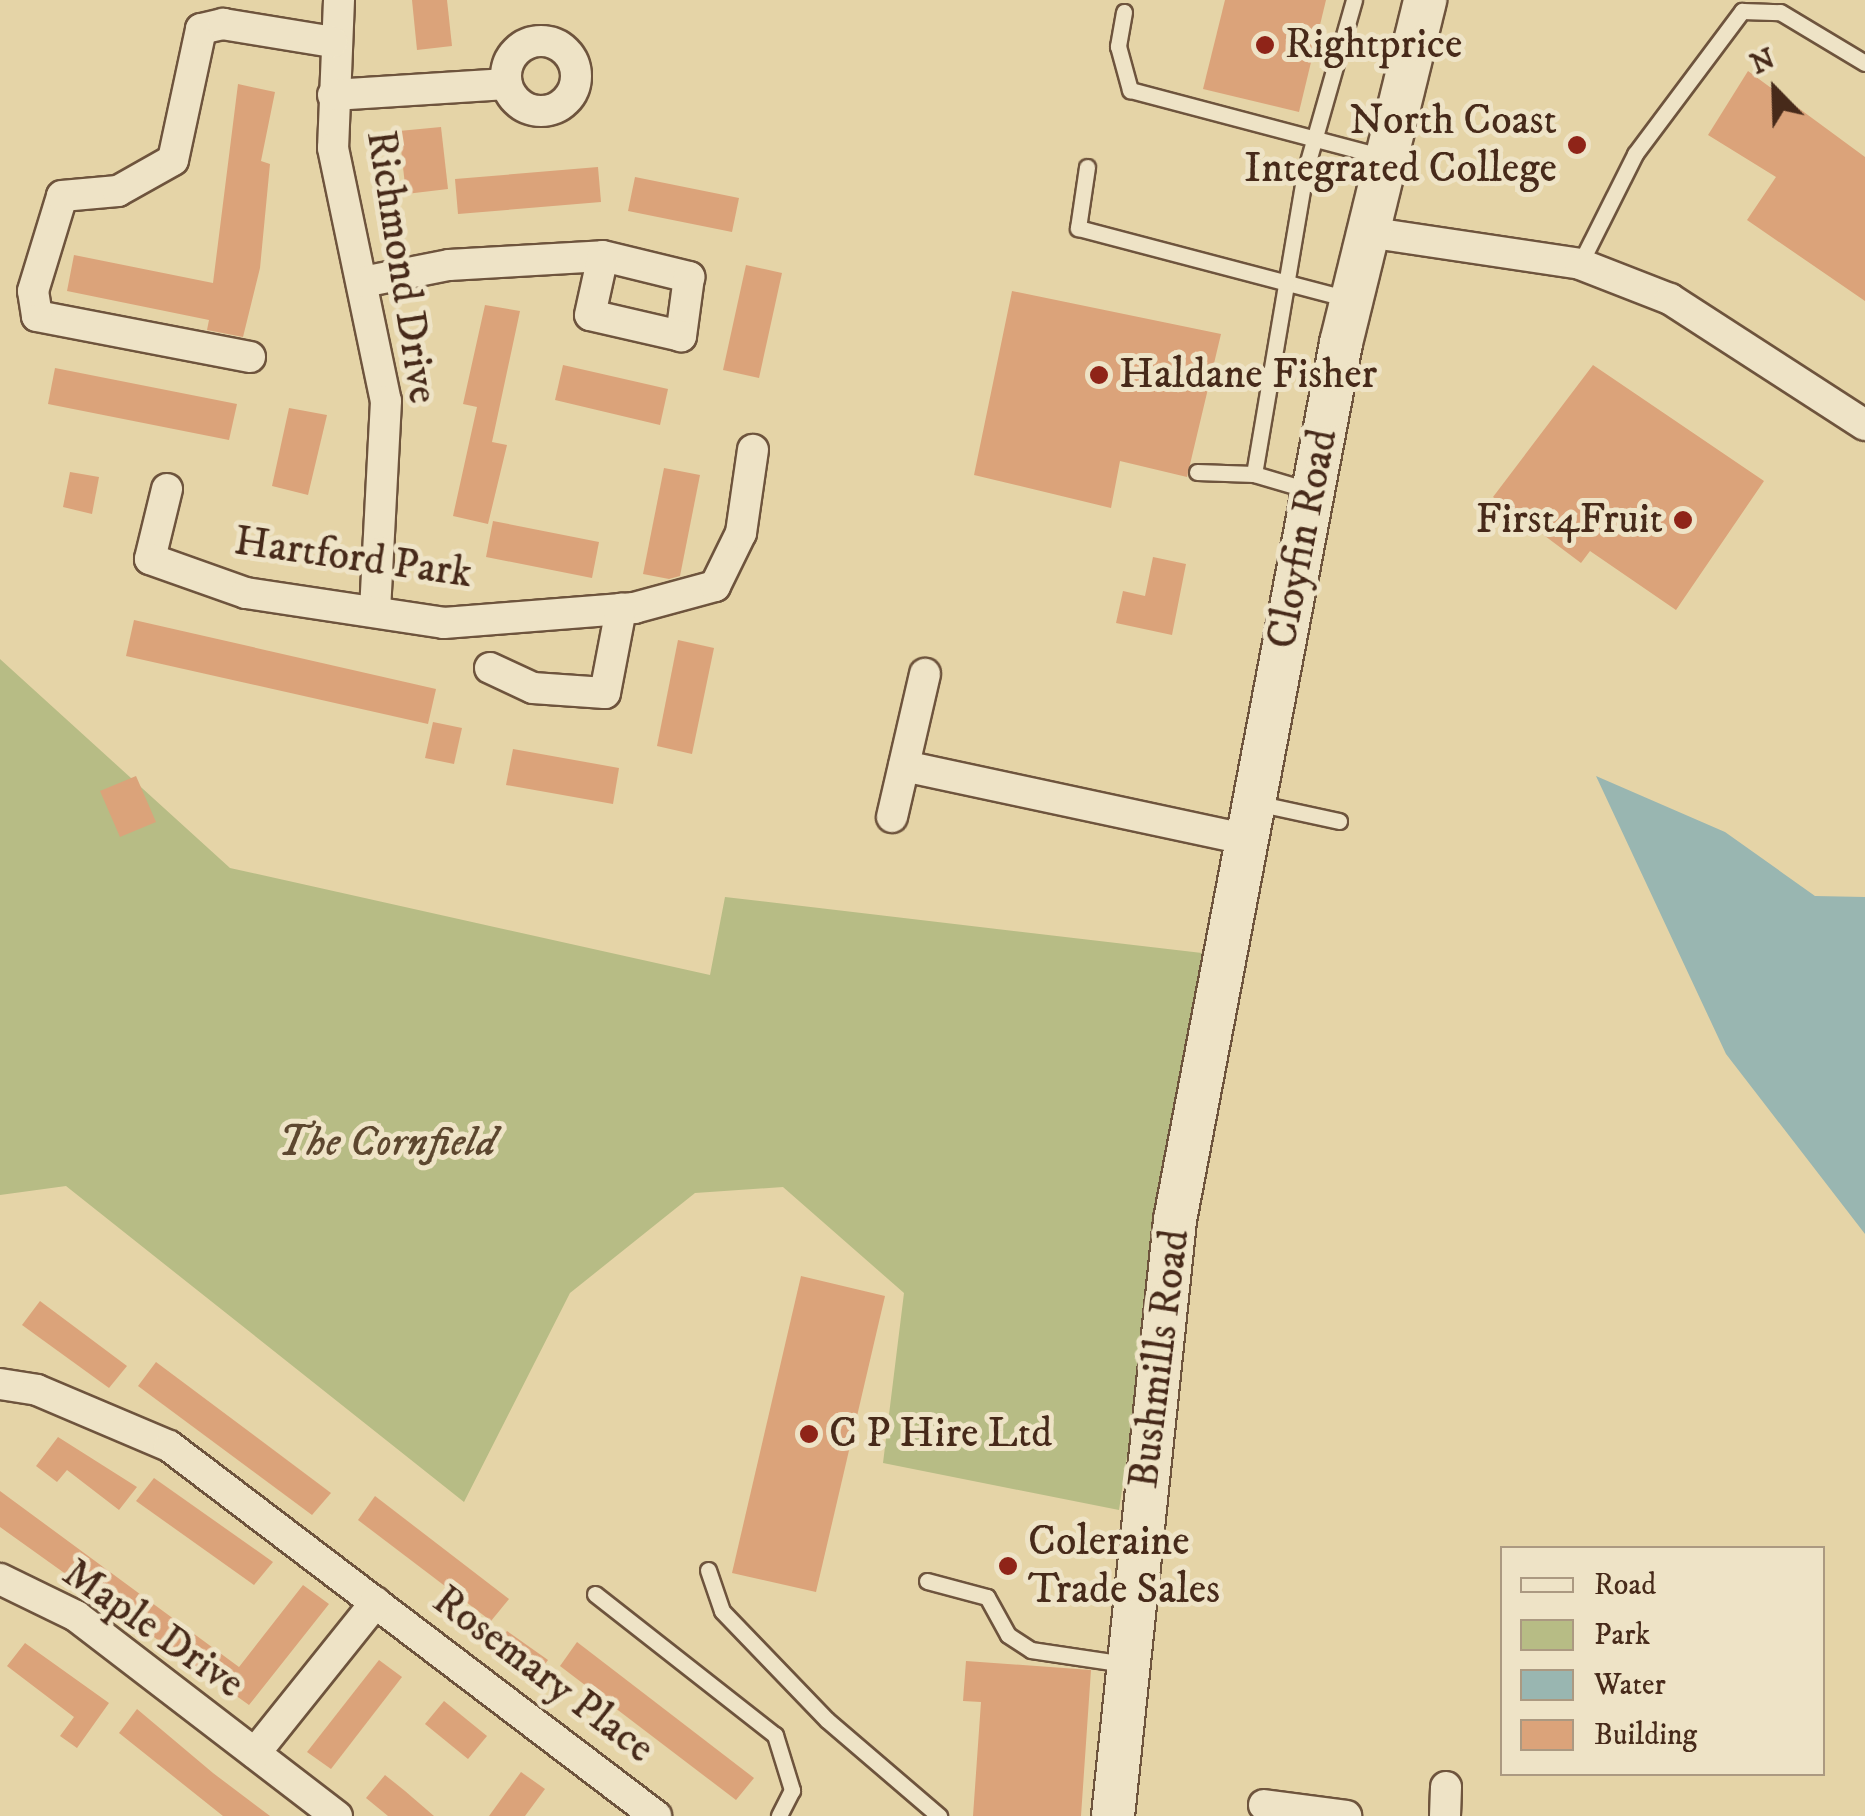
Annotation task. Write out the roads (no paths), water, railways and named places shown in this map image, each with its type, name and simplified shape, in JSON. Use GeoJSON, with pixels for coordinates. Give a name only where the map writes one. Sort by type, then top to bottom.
{"type":"FeatureCollection","features":[{"type":"Feature","properties":{"kind":"main road","name":"Cloyfin Road"},"geometry":{"type":"LineString","coordinates":[[1222,965],[1351,300],[1425,0]]}},
{"type":"Feature","properties":{"kind":"main road","name":"Bushmills Road"},"geometry":{"type":"LineString","coordinates":[[1113,1816],[1175,1220],[1222,965]]}},
{"type":"Feature","properties":{"kind":"street","name":"Richmond Drive"},"geometry":{"type":"LineString","coordinates":[[339,0],[333,42],[333,148],[386,401],[375,608]]}},
{"type":"Feature","properties":{"kind":"street"},"geometry":{"type":"LineString","coordinates":[[250,357],[37,316],[33,292],[62,196],[118,191],[173,160],[201,28],[223,24],[333,42]]}},
{"type":"Feature","properties":{"kind":"street"},"geometry":{"type":"LineString","coordinates":[[333,94],[507,84]]}},
{"type":"Feature","properties":{"kind":"street"},"geometry":{"type":"LineString","coordinates":[[1367,232],[1580,264],[1670,298],[1865,425]]}},
{"type":"Feature","properties":{"kind":"street"},"geometry":{"type":"LineString","coordinates":[[363,282],[450,265],[603,256]]}},
{"type":"Feature","properties":{"kind":"street","name":"Hartford Park"},"geometry":{"type":"LineString","coordinates":[[167,489],[150,559],[246,594],[375,608],[444,623],[621,610],[715,586],[740,533],[753,450]]}},
{"type":"Feature","properties":{"kind":"street"},"geometry":{"type":"LineString","coordinates":[[490,668],[533,688],[605,694],[621,610]]}},
{"type":"Feature","properties":{"kind":"street"},"geometry":{"type":"LineString","coordinates":[[892,817],[925,674]]}},
{"type":"Feature","properties":{"kind":"street"},"geometry":{"type":"LineString","coordinates":[[904,766],[1248,821]]}},
{"type":"Feature","properties":{"kind":"street","name":"Rosemary Place"},"geometry":{"type":"LineString","coordinates":[[0,1384],[36,1390],[168,1446],[656,1816]]}},
{"type":"Feature","properties":{"kind":"street","name":"Maple Drive"},"geometry":{"type":"LineString","coordinates":[[0,1579],[76,1616],[337,1816]]}},
{"type":"Feature","properties":{"kind":"street","name":"Rosemary Place"},"geometry":{"type":"LineString","coordinates":[[316,1678],[376,1602]]}},
{"type":"Feature","properties":{"kind":"street","name":"Maple Drive"},"geometry":{"type":"LineString","coordinates":[[255,1752],[316,1678]]}},
{"type":"Feature","properties":{"kind":"street"},"geometry":{"type":"LineString","coordinates":[[1264,1805],[1346,1816]]}},
{"type":"Feature","properties":{"kind":"lane"},"geometry":{"type":"LineString","coordinates":[[1254,474],[1284,283],[1354,0]]}},
{"type":"Feature","properties":{"kind":"lane"},"geometry":{"type":"LineString","coordinates":[[1580,264],[1635,154],[1742,11],[1780,12],[1865,63]]}},
{"type":"Feature","properties":{"kind":"lane"},"geometry":{"type":"LineString","coordinates":[[1124,12],[1118,46],[1130,90],[1384,157]]}},
{"type":"Feature","properties":{"kind":"lane"},"geometry":{"type":"LineString","coordinates":[[1086,167],[1078,228],[1351,300]]}},
{"type":"Feature","properties":{"kind":"lane"},"geometry":{"type":"LineString","coordinates":[[1197,472],[1254,474],[1312,492]]}},
{"type":"Feature","properties":{"kind":"lane"},"geometry":{"type":"LineString","coordinates":[[1248,821],[1340,822]]}},
{"type":"Feature","properties":{"kind":"lane"},"geometry":{"type":"LineString","coordinates":[[708,1570],[722,1610],[827,1720],[939,1816]]}},
{"type":"Feature","properties":{"kind":"lane"},"geometry":{"type":"LineString","coordinates":[[927,1580],[987,1597],[1008,1635],[1031,1650],[1126,1664]]}},
{"type":"Feature","properties":{"kind":"lane"},"geometry":{"type":"LineString","coordinates":[[596,1594],[775,1735],[792,1790],[780,1816]]}},
{"type":"Feature","properties":{"kind":"water"},"geometry":{"type":"Polygon","coordinates":[[[1596,776],[1725,832],[1815,896],[1865,897],[1865,1234],[1726,1054],[1596,776]]]}},
{"type":"Feature","properties":{"kind":"place","name":"Rightprice"},"geometry":{"type":"Point","coordinates":[1265,45]}},
{"type":"Feature","properties":{"kind":"place","name":"North Coast Integrated College"},"geometry":{"type":"Point","coordinates":[1577,145]}},
{"type":"Feature","properties":{"kind":"place","name":"Haldane Fisher"},"geometry":{"type":"Point","coordinates":[1099,375]}},
{"type":"Feature","properties":{"kind":"place","name":"First4Fruit"},"geometry":{"type":"Point","coordinates":[1683,520]}},
{"type":"Feature","properties":{"kind":"place","name":"C P Hire Ltd"},"geometry":{"type":"Point","coordinates":[809,1434]}},
{"type":"Feature","properties":{"kind":"place","name":"Coleraine Trade Sales"},"geometry":{"type":"Point","coordinates":[1008,1566]}},
{"type":"Feature","properties":{"kind":"park label","name":"The Cornfield"},"geometry":{"type":"Point","coordinates":[387,1143]}}]}
